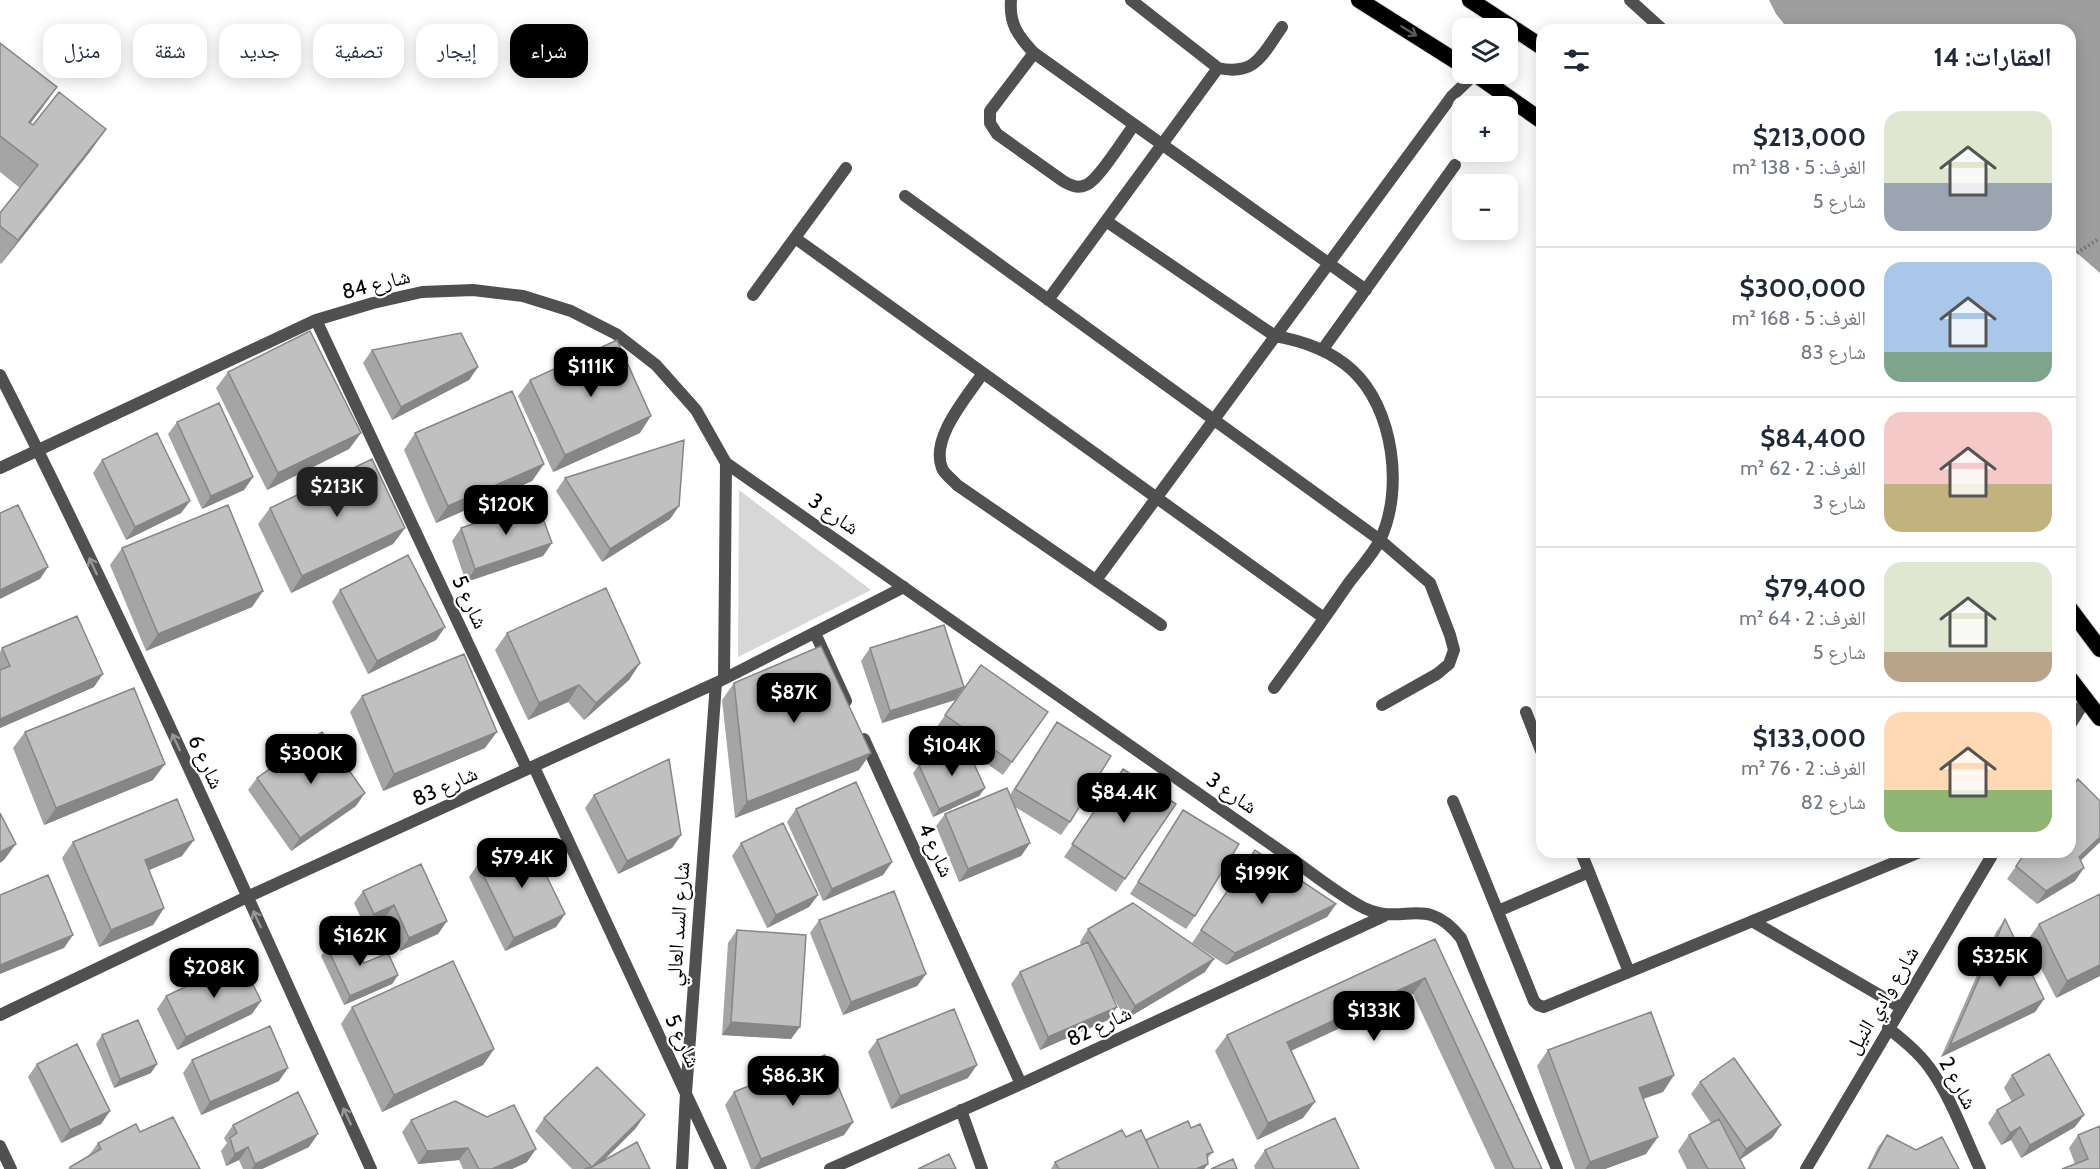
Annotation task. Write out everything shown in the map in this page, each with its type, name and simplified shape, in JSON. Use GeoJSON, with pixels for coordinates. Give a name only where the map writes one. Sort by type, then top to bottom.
{"type":"FeatureCollection","features":[{"type":"Feature","properties":{"kind":"highway"},"geometry":{"type":"LineString","coordinates":[[1359,0],[1452,59]]}},
{"type":"Feature","properties":{"kind":"highway"},"geometry":{"type":"LineString","coordinates":[[1470,0],[1536,43]]}},
{"type":"Feature","properties":{"kind":"highway"},"geometry":{"type":"LineString","coordinates":[[1489,84],[1536,117]]}},
{"type":"Feature","properties":{"kind":"highway"},"geometry":{"type":"LineString","coordinates":[[2076,617],[2100,649]]}},
{"type":"Feature","properties":{"kind":"highway"},"geometry":{"type":"LineString","coordinates":[[2076,686],[2100,718]]}},
{"type":"Feature","properties":{"kind":"street"},"geometry":{"type":"LineString","coordinates":[[1011,0],[1010,12],[1017,35],[1034,53],[1366,290]]}},
{"type":"Feature","properties":{"kind":"street"},"geometry":{"type":"LineString","coordinates":[[1131,0],[1218,69],[1232,72],[1247,69],[1259,59],[1282,27]]}},
{"type":"Feature","properties":{"kind":"street"},"geometry":{"type":"LineString","coordinates":[[1630,0],[1656,24]]}},
{"type":"Feature","properties":{"kind":"street"},"geometry":{"type":"LineString","coordinates":[[1034,53],[990,111],[990,123],[997,134],[1074,187],[1087,185],[1096,177],[1134,125]]}},
{"type":"Feature","properties":{"kind":"street"},"geometry":{"type":"LineString","coordinates":[[1048,300],[1218,69]]}},
{"type":"Feature","properties":{"kind":"street"},"geometry":{"type":"LineString","coordinates":[[1096,580],[1452,96],[1465,84]]}},
{"type":"Feature","properties":{"kind":"street"},"geometry":{"type":"LineString","coordinates":[[1323,350],[1455,165]]}},
{"type":"Feature","properties":{"kind":"street"},"geometry":{"type":"LineString","coordinates":[[753,295],[846,168]]}},
{"type":"Feature","properties":{"kind":"street"},"geometry":{"type":"LineString","coordinates":[[905,196],[1380,540],[1430,583],[1454,650],[1449,664],[1437,674],[1382,705]]}},
{"type":"Feature","properties":{"kind":"street"},"geometry":{"type":"LineString","coordinates":[[1106,221],[1275,336],[1300,340],[1323,350],[1353,371],[1376,401],[1388,436],[1393,473],[1390,509],[1380,540],[1275,688]]}},
{"type":"Feature","properties":{"kind":"street"},"geometry":{"type":"LineString","coordinates":[[795,238],[1324,618]]}},
{"type":"Feature","properties":{"kind":"street","name":"شارع 84"},"geometry":{"type":"LineString","coordinates":[[0,468],[316,320],[373,303],[422,292],[473,290],[523,296],[571,311],[616,334],[656,365],[696,410],[726,463]]}},
{"type":"Feature","properties":{"kind":"street","name":"شارع 5"},"geometry":{"type":"LineString","coordinates":[[316,320],[721,1169]]}},
{"type":"Feature","properties":{"kind":"street"},"geometry":{"type":"LineString","coordinates":[[983,373],[947,427],[938,448],[942,469],[957,485],[1161,625]]}},
{"type":"Feature","properties":{"kind":"street","name":"شارع 6"},"geometry":{"type":"LineString","coordinates":[[0,375],[38,450],[247,897],[371,1169]]}},
{"type":"Feature","properties":{"kind":"street","name":"شارع 3"},"geometry":{"type":"LineString","coordinates":[[726,463],[1336,890],[1363,907],[1384,916]]}},
{"type":"Feature","properties":{"kind":"street","name":"شارع السد العالي"},"geometry":{"type":"LineString","coordinates":[[682,1169],[686,1093],[720,681],[726,463]]}},
{"type":"Feature","properties":{"kind":"street","name":"شارع 83"},"geometry":{"type":"LineString","coordinates":[[0,1016],[247,897],[720,681],[904,587]]}},
{"type":"Feature","properties":{"kind":"street"},"geometry":{"type":"LineString","coordinates":[[815,633],[850,708]]}},
{"type":"Feature","properties":{"kind":"street"},"geometry":{"type":"LineString","coordinates":[[2076,715],[2086,699]]}},
{"type":"Feature","properties":{"kind":"street"},"geometry":{"type":"LineString","coordinates":[[1526,712],[1536,738]]}},
{"type":"Feature","properties":{"kind":"street","name":"شارع 4"},"geometry":{"type":"LineString","coordinates":[[859,730],[1021,1084]]}},
{"type":"Feature","properties":{"kind":"street"},"geometry":{"type":"LineString","coordinates":[[1453,801],[1534,1001],[1544,1007],[1905,858]]}},
{"type":"Feature","properties":{"kind":"street"},"geometry":{"type":"LineString","coordinates":[[1583,858],[1629,972]]}},
{"type":"Feature","properties":{"kind":"street","name":"شارع وادي النيل"},"geometry":{"type":"LineString","coordinates":[[1806,1169],[1990,858]]}},
{"type":"Feature","properties":{"kind":"street"},"geometry":{"type":"LineString","coordinates":[[1498,911],[1589,872]]}},
{"type":"Feature","properties":{"kind":"street"},"geometry":{"type":"LineString","coordinates":[[1384,916],[1420,912],[1437,916],[1450,925],[1461,938],[1557,1169]]}},
{"type":"Feature","properties":{"kind":"street","name":"شارع 82"},"geometry":{"type":"LineString","coordinates":[[830,1169],[1021,1084],[1384,916]]}},
{"type":"Feature","properties":{"kind":"street"},"geometry":{"type":"LineString","coordinates":[[1752,921],[1900,1007]]}},
{"type":"Feature","properties":{"kind":"street","name":"شارع 2"},"geometry":{"type":"LineString","coordinates":[[1888,1028],[1910,1045],[1929,1067],[1980,1169]]}},
{"type":"Feature","properties":{"kind":"street"},"geometry":{"type":"LineString","coordinates":[[962,1110],[982,1169]]}},
{"type":"Feature","properties":{"kind":"street"},"geometry":{"type":"LineString","coordinates":[[0,1146],[11,1169]]}},
{"type":"Feature","properties":{"kind":"path"},"geometry":{"type":"LineString","coordinates":[[2077,253],[2100,238]]}},
{"type":"Feature","properties":{"kind":"shaded area"},"geometry":{"type":"Polygon","coordinates":[[[1769,0],[2100,0],[2100,273],[2076,252],[2076,24],[1784,24],[1769,0]]]}},
{"type":"Feature","properties":{"kind":"shaded area"},"geometry":{"type":"Polygon","coordinates":[[[739,490],[871,590],[738,657],[739,490]]]}},
{"type":"Feature","properties":{"kind":"building"},"geometry":{"type":"Polygon","coordinates":[[[0,43],[57,87],[29,122],[33,125],[59,92],[106,129],[18,240],[0,226],[0,213],[38,165],[0,136],[0,43]]]}},
{"type":"Feature","properties":{"kind":"building"},"geometry":{"type":"Polygon","coordinates":[[[310,331],[361,433],[278,473],[228,372],[310,331]]]}},
{"type":"Feature","properties":{"kind":"building"},"geometry":{"type":"Polygon","coordinates":[[[461,333],[478,367],[401,407],[372,350],[461,333]]]}},
{"type":"Feature","properties":{"kind":"building"},"geometry":{"type":"Polygon","coordinates":[[[617,340],[651,416],[565,455],[530,380],[617,340]]]}},
{"type":"Feature","properties":{"kind":"building"},"geometry":{"type":"Polygon","coordinates":[[[512,391],[544,464],[448,506],[415,433],[512,391]]]}},
{"type":"Feature","properties":{"kind":"building"},"geometry":{"type":"Polygon","coordinates":[[[219,403],[253,477],[211,496],[177,422],[219,403]]]}},
{"type":"Feature","properties":{"kind":"building"},"geometry":{"type":"Polygon","coordinates":[[[157,433],[190,501],[135,527],[102,460],[157,433]]]}},
{"type":"Feature","properties":{"kind":"building"},"geometry":{"type":"Polygon","coordinates":[[[684,440],[679,506],[610,549],[565,478],[684,440]]]}},
{"type":"Feature","properties":{"kind":"building"},"geometry":{"type":"Polygon","coordinates":[[[372,459],[405,528],[302,576],[270,508],[372,459]]]}},
{"type":"Feature","properties":{"kind":"building"},"geometry":{"type":"Polygon","coordinates":[[[537,502],[552,543],[475,569],[461,528],[537,502]]]}},
{"type":"Feature","properties":{"kind":"building"},"geometry":{"type":"Polygon","coordinates":[[[18,505],[48,567],[0,590],[0,513],[18,505]]]}},
{"type":"Feature","properties":{"kind":"building"},"geometry":{"type":"Polygon","coordinates":[[[228,505],[263,591],[158,634],[122,548],[228,505]]]}},
{"type":"Feature","properties":{"kind":"building"},"geometry":{"type":"Polygon","coordinates":[[[408,555],[445,627],[377,661],[340,590],[408,555]]]}},
{"type":"Feature","properties":{"kind":"building"},"geometry":{"type":"Polygon","coordinates":[[[606,588],[640,663],[596,703],[579,685],[539,703],[507,633],[606,588]]]}},
{"type":"Feature","properties":{"kind":"building"},"geometry":{"type":"Polygon","coordinates":[[[77,616],[103,674],[0,719],[0,670],[10,666],[2,648],[77,616]]]}},
{"type":"Feature","properties":{"kind":"building"},"geometry":{"type":"Polygon","coordinates":[[[944,625],[964,687],[890,711],[870,648],[944,625]]]}},
{"type":"Feature","properties":{"kind":"building"},"geometry":{"type":"Polygon","coordinates":[[[821,646],[871,753],[747,802],[734,683],[821,646]]]}},
{"type":"Feature","properties":{"kind":"building"},"geometry":{"type":"Polygon","coordinates":[[[464,654],[497,732],[394,774],[362,696],[464,654]]]}},
{"type":"Feature","properties":{"kind":"building"},"geometry":{"type":"Polygon","coordinates":[[[981,665],[1048,712],[1012,762],[945,715],[981,665]]]}},
{"type":"Feature","properties":{"kind":"building"},"geometry":{"type":"Polygon","coordinates":[[[134,688],[165,764],[56,808],[25,732],[134,688]]]}},
{"type":"Feature","properties":{"kind":"building"},"geometry":{"type":"Polygon","coordinates":[[[1057,722],[1111,756],[1070,822],[1015,789],[1057,722]]]}},
{"type":"Feature","properties":{"kind":"building"},"geometry":{"type":"Polygon","coordinates":[[[322,732],[365,793],[300,838],[257,778],[322,732]]]}},
{"type":"Feature","properties":{"kind":"building"},"geometry":{"type":"Polygon","coordinates":[[[965,744],[985,788],[939,809],[919,765],[965,744]]]}},
{"type":"Feature","properties":{"kind":"building"},"geometry":{"type":"Polygon","coordinates":[[[669,759],[681,835],[627,861],[594,795],[669,759]]]}},
{"type":"Feature","properties":{"kind":"building"},"geometry":{"type":"Polygon","coordinates":[[[1123,769],[1176,804],[1125,879],[1072,844],[1123,769]]]}},
{"type":"Feature","properties":{"kind":"building"},"geometry":{"type":"Polygon","coordinates":[[[2078,779],[2100,801],[2100,837],[2079,857],[2084,868],[2046,891],[2016,866],[2022,858],[2076,858],[2076,782],[2078,779]]]}},
{"type":"Feature","properties":{"kind":"building"},"geometry":{"type":"Polygon","coordinates":[[[856,782],[892,862],[832,889],[796,809],[856,782]]]}},
{"type":"Feature","properties":{"kind":"building"},"geometry":{"type":"Polygon","coordinates":[[[1007,788],[1030,843],[968,869],[945,814],[1007,788]]]}},
{"type":"Feature","properties":{"kind":"building"},"geometry":{"type":"Polygon","coordinates":[[[177,799],[194,840],[145,860],[164,908],[111,930],[73,842],[177,799]]]}},
{"type":"Feature","properties":{"kind":"building"},"geometry":{"type":"Polygon","coordinates":[[[1183,810],[1239,844],[1195,916],[1138,882],[1183,810]]]}},
{"type":"Feature","properties":{"kind":"building"},"geometry":{"type":"Polygon","coordinates":[[[0,813],[16,844],[0,852],[0,813]]]}},
{"type":"Feature","properties":{"kind":"building"},"geometry":{"type":"Polygon","coordinates":[[[783,823],[818,895],[776,915],[741,843],[783,823]]]}},
{"type":"Feature","properties":{"kind":"building"},"geometry":{"type":"Polygon","coordinates":[[[529,840],[565,914],[514,938],[478,864],[529,840]]]}},
{"type":"Feature","properties":{"kind":"building"},"geometry":{"type":"Polygon","coordinates":[[[1255,850],[1336,904],[1235,953],[1201,930],[1255,850]]]}},
{"type":"Feature","properties":{"kind":"building"},"geometry":{"type":"Polygon","coordinates":[[[421,864],[447,921],[409,938],[394,905],[374,914],[363,891],[421,864]]]}},
{"type":"Feature","properties":{"kind":"building"},"geometry":{"type":"Polygon","coordinates":[[[48,875],[73,935],[0,965],[0,895],[48,875]]]}},
{"type":"Feature","properties":{"kind":"building"},"geometry":{"type":"Polygon","coordinates":[[[894,891],[926,974],[851,1002],[819,920],[894,891]]]}},
{"type":"Feature","properties":{"kind":"building"},"geometry":{"type":"Polygon","coordinates":[[[2100,894],[2100,965],[2067,981],[2039,924],[2100,894]]]}},
{"type":"Feature","properties":{"kind":"building"},"geometry":{"type":"Polygon","coordinates":[[[1133,903],[1214,959],[1135,1006],[1088,929],[1133,903]]]}},
{"type":"Feature","properties":{"kind":"building"},"geometry":{"type":"Polygon","coordinates":[[[2005,919],[2044,999],[1950,1045],[2005,919]]]}},
{"type":"Feature","properties":{"kind":"building"},"geometry":{"type":"Polygon","coordinates":[[[737,930],[806,935],[800,1027],[731,1022],[737,930]]]}},
{"type":"Feature","properties":{"kind":"building"},"geometry":{"type":"Polygon","coordinates":[[[352,936],[364,963],[388,953],[398,975],[350,996],[327,947],[352,936]]]}},
{"type":"Feature","properties":{"kind":"building"},"geometry":{"type":"Polygon","coordinates":[[[1435,939],[1542,1169],[1514,1169],[1425,978],[1287,1042],[1315,1102],[1268,1123],[1227,1035],[1435,939]]]}},
{"type":"Feature","properties":{"kind":"building"},"geometry":{"type":"Polygon","coordinates":[[[1088,942],[1117,1007],[1048,1037],[1020,972],[1088,942]]]}},
{"type":"Feature","properties":{"kind":"building"},"geometry":{"type":"Polygon","coordinates":[[[241,960],[261,1001],[186,1037],[166,996],[241,960]]]}},
{"type":"Feature","properties":{"kind":"building"},"geometry":{"type":"Polygon","coordinates":[[[453,961],[494,1049],[394,1095],[352,1007],[453,961]]]}},
{"type":"Feature","properties":{"kind":"building"},"geometry":{"type":"Polygon","coordinates":[[[954,1009],[977,1065],[900,1096],[877,1040],[954,1009]]]}},
{"type":"Feature","properties":{"kind":"building"},"geometry":{"type":"Polygon","coordinates":[[[1651,1012],[1674,1075],[1639,1088],[1658,1137],[1590,1162],[1548,1050],[1651,1012]]]}},
{"type":"Feature","properties":{"kind":"building"},"geometry":{"type":"Polygon","coordinates":[[[138,1020],[157,1064],[120,1079],[102,1035],[138,1020]]]}},
{"type":"Feature","properties":{"kind":"building"},"geometry":{"type":"Polygon","coordinates":[[[270,1026],[288,1068],[210,1102],[192,1060],[270,1026]]]}},
{"type":"Feature","properties":{"kind":"building"},"geometry":{"type":"Polygon","coordinates":[[[77,1044],[110,1111],[70,1130],[37,1064],[77,1044]]]}},
{"type":"Feature","properties":{"kind":"building"},"geometry":{"type":"Polygon","coordinates":[[[2049,1054],[2084,1115],[2030,1145],[2020,1127],[2010,1133],[1997,1110],[2024,1095],[2012,1075],[2049,1054]]]}},
{"type":"Feature","properties":{"kind":"building"},"geometry":{"type":"Polygon","coordinates":[[[825,1055],[853,1122],[761,1159],[734,1092],[825,1055]]]}},
{"type":"Feature","properties":{"kind":"building"},"geometry":{"type":"Polygon","coordinates":[[[1734,1058],[1781,1125],[1746,1149],[1700,1082],[1734,1058]]]}},
{"type":"Feature","properties":{"kind":"building"},"geometry":{"type":"Polygon","coordinates":[[[597,1067],[645,1115],[592,1167],[544,1118],[597,1067]]]}},
{"type":"Feature","properties":{"kind":"building"},"geometry":{"type":"Polygon","coordinates":[[[298,1092],[318,1134],[255,1164],[248,1147],[235,1154],[230,1138],[237,1133],[233,1125],[298,1092]]]}},
{"type":"Feature","properties":{"kind":"building"},"geometry":{"type":"Polygon","coordinates":[[[455,1101],[487,1117],[514,1105],[536,1149],[492,1169],[479,1169],[468,1148],[427,1151],[411,1120],[455,1101]]]}},
{"type":"Feature","properties":{"kind":"building"},"geometry":{"type":"Polygon","coordinates":[[[173,1117],[200,1169],[71,1169],[70,1167],[101,1149],[98,1143],[136,1124],[140,1132],[173,1117]]]}},
{"type":"Feature","properties":{"kind":"building"},"geometry":{"type":"Polygon","coordinates":[[[1335,1118],[1359,1169],[1274,1169],[1265,1150],[1335,1118]]]}},
{"type":"Feature","properties":{"kind":"building"},"geometry":{"type":"Polygon","coordinates":[[[1719,1119],[1745,1169],[1708,1169],[1689,1135],[1719,1119]]]}},
{"type":"Feature","properties":{"kind":"building"},"geometry":{"type":"Polygon","coordinates":[[[1188,1121],[1191,1128],[1200,1124],[1213,1152],[1207,1154],[1208,1164],[1196,1169],[1159,1169],[1146,1140],[1188,1121]]]}},
{"type":"Feature","properties":{"kind":"building"},"geometry":{"type":"Polygon","coordinates":[[[2100,1126],[2100,1169],[2062,1169],[2088,1159],[2078,1135],[2100,1126]]]}},
{"type":"Feature","properties":{"kind":"building"},"geometry":{"type":"Polygon","coordinates":[[[1122,1130],[1126,1137],[1141,1130],[1159,1169],[1059,1169],[1055,1162],[1122,1130]]]}},
{"type":"Feature","properties":{"kind":"building"},"geometry":{"type":"Polygon","coordinates":[[[1887,1135],[1916,1150],[1942,1137],[1959,1169],[1869,1169],[1887,1135]]]}},
{"type":"Feature","properties":{"kind":"building"},"geometry":{"type":"Polygon","coordinates":[[[637,1142],[650,1169],[584,1169],[592,1167],[637,1142]]]}},
{"type":"Feature","properties":{"kind":"building"},"geometry":{"type":"Polygon","coordinates":[[[949,1154],[956,1169],[918,1169],[949,1154]]]}},
{"type":"Feature","properties":{"kind":"building"},"geometry":{"type":"Polygon","coordinates":[[[1233,1159],[1237,1169],[1211,1169],[1233,1159]]]}}]}
